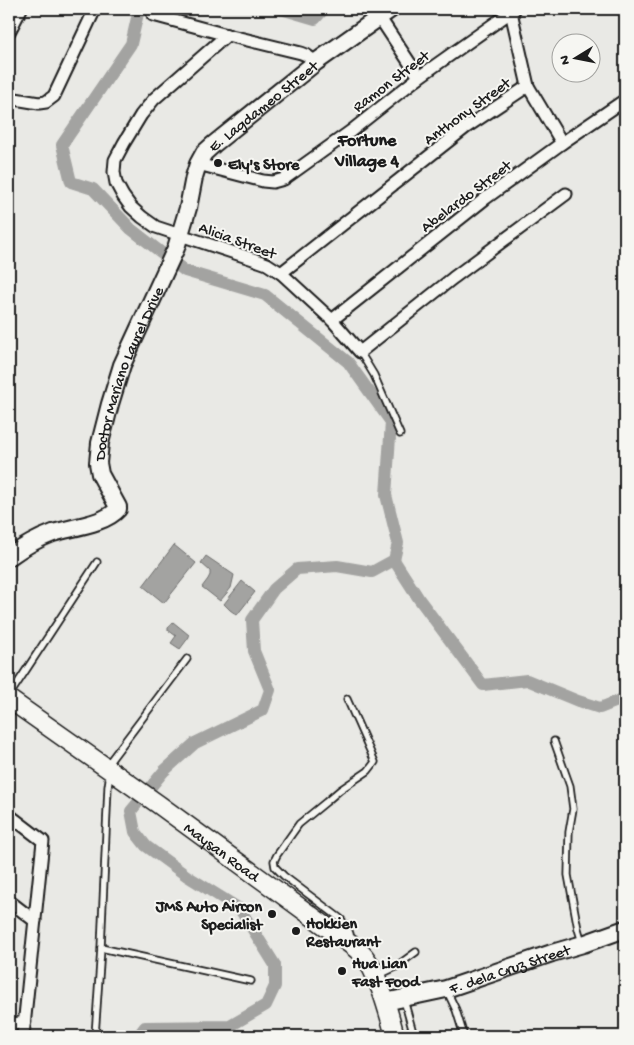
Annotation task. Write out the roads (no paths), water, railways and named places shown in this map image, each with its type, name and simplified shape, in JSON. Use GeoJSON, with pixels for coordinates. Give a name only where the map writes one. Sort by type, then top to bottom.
{"type":"FeatureCollection","features":[{"type":"Feature","properties":{"kind":"main road","name":"Maysan Road"},"geometry":{"type":"LineString","coordinates":[[9,698],[158,804],[362,954],[372,968],[375,977],[393,1000],[395,1036]]}},
{"type":"Feature","properties":{"kind":"street"},"geometry":{"type":"LineString","coordinates":[[9,32],[21,9]]}},
{"type":"Feature","properties":{"kind":"street"},"geometry":{"type":"LineString","coordinates":[[9,98],[39,103],[46,102],[54,96],[95,9]]}},
{"type":"Feature","properties":{"kind":"street"},"geometry":{"type":"LineString","coordinates":[[513,10],[528,86],[562,143]]}},
{"type":"Feature","properties":{"kind":"street","name":"Ramon Street"},"geometry":{"type":"LineString","coordinates":[[198,164],[263,181],[273,182],[284,179],[419,77],[513,10]]}},
{"type":"Feature","properties":{"kind":"street"},"geometry":{"type":"LineString","coordinates":[[381,11],[419,77]]}},
{"type":"Feature","properties":{"kind":"street","name":"E. Lagdameo Street"},"geometry":{"type":"LineString","coordinates":[[179,242],[194,178],[204,153],[381,11]]}},
{"type":"Feature","properties":{"kind":"street"},"geometry":{"type":"LineString","coordinates":[[154,15],[227,36],[301,53],[316,62]]}},
{"type":"Feature","properties":{"kind":"street","name":"Alicia Street"},"geometry":{"type":"LineString","coordinates":[[227,36],[154,99],[141,115],[115,160],[114,172],[116,183],[131,207],[142,217],[179,242],[253,259],[281,272],[332,320],[360,352]]}},
{"type":"Feature","properties":{"kind":"street","name":"Anthony Street"},"geometry":{"type":"LineString","coordinates":[[281,272],[465,128],[528,86]]}},
{"type":"Feature","properties":{"kind":"street","name":"Abelardo Street"},"geometry":{"type":"LineString","coordinates":[[332,320],[486,198],[622,102]]}},
{"type":"Feature","properties":{"kind":"street"},"geometry":{"type":"LineString","coordinates":[[360,352],[453,278],[566,194]]}},
{"type":"Feature","properties":{"kind":"street","name":"Doctor Mariano Laurel Drive"},"geometry":{"type":"LineString","coordinates":[[9,557],[33,541],[53,533],[99,520],[113,514],[118,509],[100,474],[98,463],[100,443],[122,365],[179,242]]}},
{"type":"Feature","properties":{"kind":"street"},"geometry":{"type":"LineString","coordinates":[[9,815],[43,841],[23,1036]]}},
{"type":"Feature","properties":{"kind":"street"},"geometry":{"type":"LineString","coordinates":[[9,901],[34,921]]}},
{"type":"Feature","properties":{"kind":"street","name":"F. dela Cruz Street"},"geometry":{"type":"LineString","coordinates":[[393,1000],[446,989],[625,929]]}},
{"type":"Feature","properties":{"kind":"street"},"geometry":{"type":"LineString","coordinates":[[9,1025],[25,1022]]}},
{"type":"Feature","properties":{"kind":"lane"},"geometry":{"type":"LineString","coordinates":[[360,352],[374,375],[400,434]]}},
{"type":"Feature","properties":{"kind":"lane"},"geometry":{"type":"LineString","coordinates":[[9,698],[97,562]]}},
{"type":"Feature","properties":{"kind":"lane"},"geometry":{"type":"LineString","coordinates":[[95,1036],[101,948],[108,769],[187,659]]}},
{"type":"Feature","properties":{"kind":"lane"},"geometry":{"type":"LineString","coordinates":[[347,699],[375,762],[368,771],[340,790],[299,824],[274,862],[275,867],[284,876],[341,919],[350,934],[350,944]]}},
{"type":"Feature","properties":{"kind":"lane"},"geometry":{"type":"LineString","coordinates":[[554,741],[570,786],[572,809],[569,832],[568,875],[583,944]]}},
{"type":"Feature","properties":{"kind":"lane"},"geometry":{"type":"LineString","coordinates":[[101,948],[251,981]]}},
{"type":"Feature","properties":{"kind":"lane"},"geometry":{"type":"LineString","coordinates":[[375,977],[394,968],[416,952]]}},
{"type":"Feature","properties":{"kind":"lane"},"geometry":{"type":"LineString","coordinates":[[446,989],[456,1010],[464,1036]]}},
{"type":"Feature","properties":{"kind":"lane"},"geometry":{"type":"LineString","coordinates":[[393,1000],[414,1036]]}},
{"type":"Feature","properties":{"kind":"waterway"},"geometry":{"type":"LineString","coordinates":[[138,1036],[145,1027],[230,1026],[266,1005],[275,986],[275,965],[240,909],[187,876],[146,846],[135,832],[131,811],[164,771],[195,743],[263,710],[270,690],[254,651],[252,620],[274,589],[297,569],[337,566],[372,572],[394,560],[398,543],[386,495],[391,422],[348,362],[265,295],[185,271],[131,229],[93,189],[71,182],[62,145],[131,44],[139,9]]}},
{"type":"Feature","properties":{"kind":"waterway"},"geometry":{"type":"LineString","coordinates":[[281,9],[315,19],[324,9]]}},
{"type":"Feature","properties":{"kind":"waterway"},"geometry":{"type":"LineString","coordinates":[[394,560],[419,599],[483,685],[527,680],[600,708],[625,698]]}},
{"type":"Feature","properties":{"kind":"place","name":"Ely's Store"},"geometry":{"type":"Point","coordinates":[218,163]}},
{"type":"Feature","properties":{"kind":"place","name":"JMS Auto Aircon Specialist"},"geometry":{"type":"Point","coordinates":[272,914]}},
{"type":"Feature","properties":{"kind":"place","name":"Hokkien Restaurant"},"geometry":{"type":"Point","coordinates":[296,931]}},
{"type":"Feature","properties":{"kind":"place","name":"Hua Lian Fast Food"},"geometry":{"type":"Point","coordinates":[342,971]}},
{"type":"Feature","properties":{"kind":"district","name":"Fortune Village 4"},"geometry":{"type":"Point","coordinates":[367,149]}}]}
